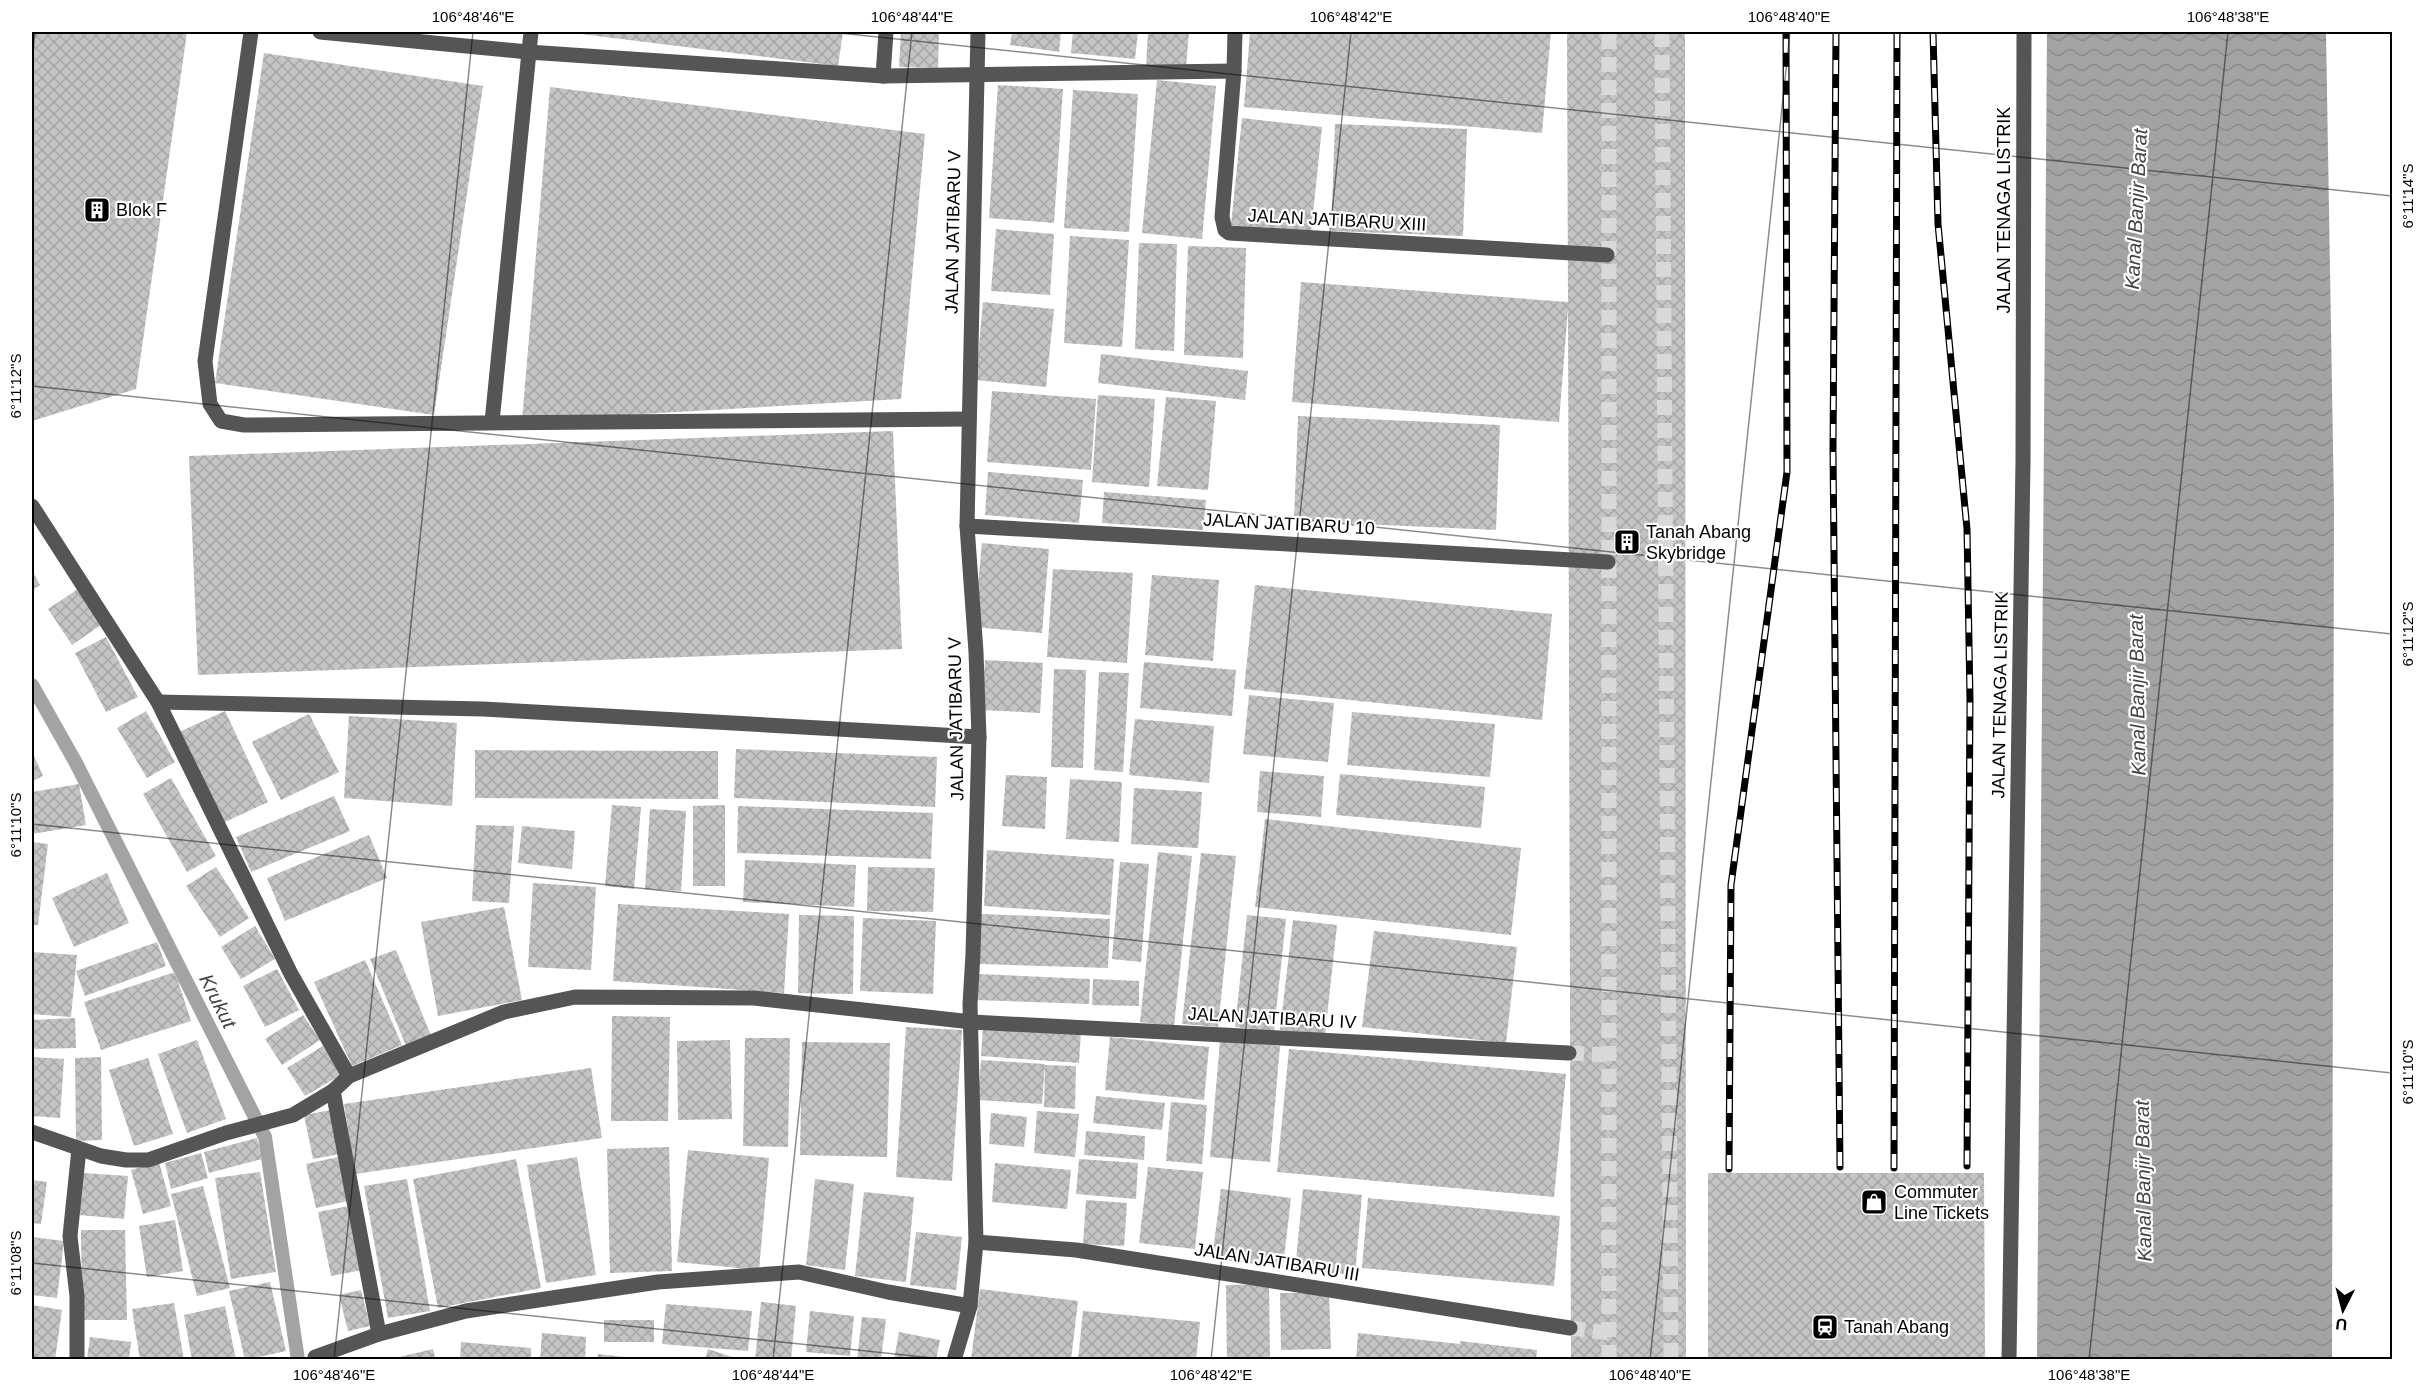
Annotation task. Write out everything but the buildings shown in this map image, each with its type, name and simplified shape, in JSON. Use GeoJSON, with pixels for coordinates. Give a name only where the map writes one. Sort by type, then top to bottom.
{"type":"FeatureCollection","features":[{"type":"Feature","properties":{"kind":"street"},"geometry":{"type":"LineString","coordinates":[[251,32],[205,361],[210,404],[220,421],[244,425],[969,419]]}},
{"type":"Feature","properties":{"kind":"street"},"geometry":{"type":"LineString","coordinates":[[320,32],[528,52],[883,76],[1234,71]]}},
{"type":"Feature","properties":{"kind":"street"},"geometry":{"type":"LineString","coordinates":[[492,422],[531,32]]}},
{"type":"Feature","properties":{"kind":"street"},"geometry":{"type":"LineString","coordinates":[[883,76],[886,32]]}},
{"type":"Feature","properties":{"kind":"street","name":"JALAN JATIBARU V"},"geometry":{"type":"LineString","coordinates":[[954,1359],[970,1306],[976,1242],[970,1004],[979,737],[976,652],[967,526],[978,32]]}},
{"type":"Feature","properties":{"kind":"street","name":"JALAN JATIBARU XIII"},"geometry":{"type":"LineString","coordinates":[[1235,32],[1222,217],[1225,230],[1229,233],[1607,255]]}},
{"type":"Feature","properties":{"kind":"street","name":"JALAN TENAGA LISTRIK"},"geometry":{"type":"LineString","coordinates":[[2009,1359],[2023,461],[2024,32]]}},
{"type":"Feature","properties":{"kind":"street"},"geometry":{"type":"LineString","coordinates":[[32,506],[158,702],[291,974],[349,1076],[333,1091],[293,1115],[225,1133],[148,1160],[126,1160],[78,1149],[32,1132]]}},
{"type":"Feature","properties":{"kind":"street","name":"JALAN JATIBARU 10"},"geometry":{"type":"LineString","coordinates":[[967,526],[1608,562]]}},
{"type":"Feature","properties":{"kind":"street"},"geometry":{"type":"LineString","coordinates":[[158,702],[483,709],[979,737]]}},
{"type":"Feature","properties":{"kind":"street","name":"JALAN JATIBARU IV"},"geometry":{"type":"LineString","coordinates":[[349,1076],[504,1012],[575,997],[754,998],[972,1022],[1569,1053]]}},
{"type":"Feature","properties":{"kind":"street"},"geometry":{"type":"LineString","coordinates":[[333,1091],[379,1334]]}},
{"type":"Feature","properties":{"kind":"street"},"geometry":{"type":"LineString","coordinates":[[77,1359],[76,1296],[70,1236],[78,1149]]}},
{"type":"Feature","properties":{"kind":"street","name":"JALAN JATIBARU III"},"geometry":{"type":"LineString","coordinates":[[976,1242],[1076,1250],[1570,1328]]}},
{"type":"Feature","properties":{"kind":"street"},"geometry":{"type":"LineString","coordinates":[[315,1359],[315,1357],[379,1334],[466,1311],[635,1286],[799,1272],[888,1292],[970,1306]]}},
{"type":"Feature","properties":{"kind":"water","name":"Kanal Banjir Barat"},"geometry":{"type":"Polygon","coordinates":[[[2047,32],[2326,32],[2334,506],[2332,1359],[2037,1359],[2047,32]]]}},
{"type":"Feature","properties":{"kind":"waterway","name":"Krukut"},"geometry":{"type":"LineString","coordinates":[[32,685],[76,763],[265,1137],[298,1360]]}},
{"type":"Feature","properties":{"kind":"tunnel"},"geometry":{"type":"LineString","coordinates":[[1609,32],[1609,1360]]}},
{"type":"Feature","properties":{"kind":"tunnel"},"geometry":{"type":"LineString","coordinates":[[1662,32],[1671,1360]]}},
{"type":"Feature","properties":{"kind":"tunnel"},"geometry":{"type":"LineString","coordinates":[[1569,1053],[1609,1055]]}},
{"type":"Feature","properties":{"kind":"tunnel"},"geometry":{"type":"LineString","coordinates":[[1570,1328],[1609,1333]]}},
{"type":"Feature","properties":{"kind":"railway"},"geometry":{"type":"LineString","coordinates":[[1729,1169],[1731,885],[1787,472],[1786,32]]}},
{"type":"Feature","properties":{"kind":"railway"},"geometry":{"type":"LineString","coordinates":[[1836,32],[1833,450],[1840,1167]]}},
{"type":"Feature","properties":{"kind":"railway"},"geometry":{"type":"LineString","coordinates":[[1894,1168],[1897,32]]}},
{"type":"Feature","properties":{"kind":"railway"},"geometry":{"type":"LineString","coordinates":[[1933,32],[1938,224],[1967,529],[1970,700],[1967,1166]]}},
{"type":"Feature","properties":{"kind":"place","name":"Blok F"},"geometry":{"type":"Point","coordinates":[97,210]}},
{"type":"Feature","properties":{"kind":"place","name":"Tanah Abang Skybridge"},"geometry":{"type":"Point","coordinates":[1627,542]}},
{"type":"Feature","properties":{"kind":"place","name":"Commuter Line Tickets"},"geometry":{"type":"Point","coordinates":[1874,1202]}},
{"type":"Feature","properties":{"kind":"place","name":"Tanah Abang"},"geometry":{"type":"Point","coordinates":[1825,1327]}}]}
